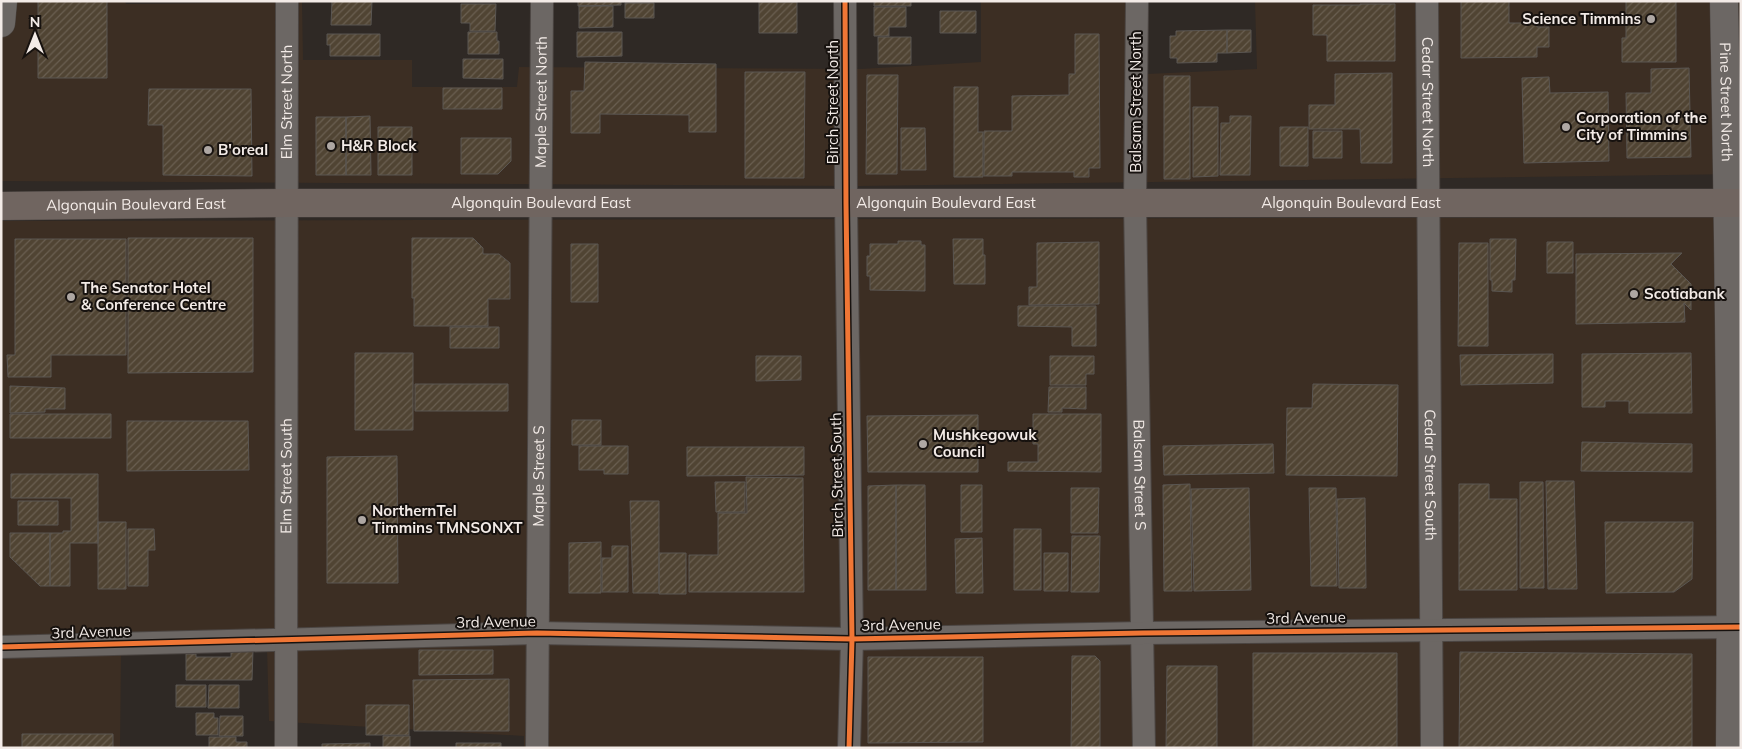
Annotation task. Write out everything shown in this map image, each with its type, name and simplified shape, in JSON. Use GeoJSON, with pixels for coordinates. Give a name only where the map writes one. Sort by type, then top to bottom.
{"type":"FeatureCollection","features":[{"type":"Feature","properties":{"kind":"main road","name":"Algonquin Boulevard East"},"geometry":{"type":"LineString","coordinates":[[1,206],[288,203],[1734,203]]}},
{"type":"Feature","properties":{"kind":"street"},"geometry":{"type":"LineString","coordinates":[[1,23],[3,1]]}},
{"type":"Feature","properties":{"kind":"street","name":"Elm Street North"},"geometry":{"type":"LineString","coordinates":[[287,1],[288,203]]}},
{"type":"Feature","properties":{"kind":"street","name":"Maple Street North"},"geometry":{"type":"LineString","coordinates":[[541,203],[542,1]]}},
{"type":"Feature","properties":{"kind":"street","name":"Birch Street North"},"geometry":{"type":"LineString","coordinates":[[845,1],[846,203]]}},
{"type":"Feature","properties":{"kind":"street","name":"Balsam Street North"},"geometry":{"type":"LineString","coordinates":[[1135,203],[1136,1]]}},
{"type":"Feature","properties":{"kind":"street","name":"Cedar Street North"},"geometry":{"type":"LineString","coordinates":[[1428,1],[1429,203]]}},
{"type":"Feature","properties":{"kind":"street","name":"Pine Street North"},"geometry":{"type":"LineString","coordinates":[[1724,1],[1734,203],[1736,627],[1730,748]]}},
{"type":"Feature","properties":{"kind":"street","name":"Elm Street South"},"geometry":{"type":"LineString","coordinates":[[286,748],[288,203]]}},
{"type":"Feature","properties":{"kind":"street","name":"Maple Street S"},"geometry":{"type":"LineString","coordinates":[[537,748],[541,203]]}},
{"type":"Feature","properties":{"kind":"street","name":"Birch Street South"},"geometry":{"type":"LineString","coordinates":[[846,203],[852,639],[849,748]]}},
{"type":"Feature","properties":{"kind":"street","name":"Balsam Street S"},"geometry":{"type":"LineString","coordinates":[[1135,203],[1144,748]]}},
{"type":"Feature","properties":{"kind":"street","name":"Cedar Street South"},"geometry":{"type":"LineString","coordinates":[[1429,203],[1432,748]]}},
{"type":"Feature","properties":{"kind":"street","name":"3rd Avenue"},"geometry":{"type":"LineString","coordinates":[[1,647],[537,633],[852,639],[1143,633],[1736,627]]}},
{"type":"Feature","properties":{"kind":"shaded area"},"geometry":{"type":"Polygon","coordinates":[[[1,1],[125,1],[126,4],[302,2],[303,60],[412,60],[412,87],[517,87],[519,67],[861,69],[981,62],[981,1],[1147,1],[1147,74],[1257,69],[1255,2],[1741,1],[1741,174],[859,186],[1,181],[1,1]]]}},
{"type":"Feature","properties":{"kind":"shaded area"},"geometry":{"type":"Polygon","coordinates":[[[1741,217],[1741,748],[524,748],[524,736],[269,721],[267,647],[121,655],[120,748],[1,748],[1,221],[1741,217]]]}},
{"type":"Feature","properties":{"kind":"building"},"geometry":{"type":"Polygon","coordinates":[[[38,1],[107,1],[107,78],[38,78],[38,1]]]}},
{"type":"Feature","properties":{"kind":"building"},"geometry":{"type":"Polygon","coordinates":[[[332,1],[372,1],[371,25],[331,25],[332,1]]]}},
{"type":"Feature","properties":{"kind":"building"},"geometry":{"type":"Polygon","coordinates":[[[578,1],[621,1],[621,5],[578,6],[578,1]]]}},
{"type":"Feature","properties":{"kind":"building"},"geometry":{"type":"Polygon","coordinates":[[[874,1],[911,1],[911,6],[874,6],[874,1]]]}},
{"type":"Feature","properties":{"kind":"building"},"geometry":{"type":"Polygon","coordinates":[[[1461,1],[1509,1],[1509,23],[1537,23],[1537,27],[1549,27],[1549,47],[1537,47],[1537,57],[1461,58],[1461,1]]]}},
{"type":"Feature","properties":{"kind":"building","name":"Science Timmins"},"geometry":{"type":"Polygon","coordinates":[[[1626,1],[1676,1],[1676,62],[1622,62],[1622,38],[1626,38],[1626,1]]]}},
{"type":"Feature","properties":{"kind":"building"},"geometry":{"type":"Polygon","coordinates":[[[759,2],[797,2],[797,33],[759,33],[759,2]]]}},
{"type":"Feature","properties":{"kind":"building"},"geometry":{"type":"Polygon","coordinates":[[[625,3],[654,3],[654,18],[625,18],[625,3]]]}},
{"type":"Feature","properties":{"kind":"building"},"geometry":{"type":"Polygon","coordinates":[[[461,4],[496,4],[495,31],[470,31],[470,23],[461,23],[461,4]]]}},
{"type":"Feature","properties":{"kind":"building"},"geometry":{"type":"Polygon","coordinates":[[[1395,4],[1395,61],[1327,61],[1327,35],[1313,35],[1313,5],[1395,4]]]}},
{"type":"Feature","properties":{"kind":"building"},"geometry":{"type":"Polygon","coordinates":[[[579,6],[613,6],[613,27],[579,28],[579,6]]]}},
{"type":"Feature","properties":{"kind":"building"},"geometry":{"type":"Polygon","coordinates":[[[874,7],[906,7],[906,27],[889,27],[889,36],[874,36],[874,7]]]}},
{"type":"Feature","properties":{"kind":"building"},"geometry":{"type":"Polygon","coordinates":[[[940,11],[976,11],[976,33],[940,33],[940,11]]]}},
{"type":"Feature","properties":{"kind":"building"},"geometry":{"type":"Polygon","coordinates":[[[1227,30],[1227,53],[1217,53],[1217,62],[1177,63],[1177,58],[1170,58],[1170,36],[1176,36],[1176,31],[1227,30]]]}},
{"type":"Feature","properties":{"kind":"building"},"geometry":{"type":"Polygon","coordinates":[[[1227,30],[1251,30],[1251,52],[1227,53],[1227,30]]]}},
{"type":"Feature","properties":{"kind":"building"},"geometry":{"type":"Polygon","coordinates":[[[468,32],[497,32],[499,54],[468,54],[468,32]]]}},
{"type":"Feature","properties":{"kind":"building"},"geometry":{"type":"Polygon","coordinates":[[[577,32],[622,32],[622,56],[577,57],[577,32]]]}},
{"type":"Feature","properties":{"kind":"building"},"geometry":{"type":"Polygon","coordinates":[[[327,34],[380,34],[380,56],[330,56],[327,34]]]}},
{"type":"Feature","properties":{"kind":"building"},"geometry":{"type":"Polygon","coordinates":[[[1075,34],[1099,34],[1100,168],[1089,168],[1089,177],[1074,177],[1074,172],[1012,172],[1012,176],[984,176],[984,131],[1012,131],[1012,96],[1069,95],[1069,74],[1075,74],[1075,34]]]}},
{"type":"Feature","properties":{"kind":"building"},"geometry":{"type":"Polygon","coordinates":[[[878,37],[911,37],[911,64],[878,64],[878,37]]]}},
{"type":"Feature","properties":{"kind":"building"},"geometry":{"type":"Polygon","coordinates":[[[463,59],[503,59],[503,79],[463,78],[463,59]]]}},
{"type":"Feature","properties":{"kind":"building"},"geometry":{"type":"Polygon","coordinates":[[[585,62],[716,64],[716,132],[689,132],[689,115],[600,114],[600,133],[571,133],[571,91],[584,91],[585,62]]]}},
{"type":"Feature","properties":{"kind":"building"},"geometry":{"type":"Polygon","coordinates":[[[1689,68],[1691,157],[1627,158],[1626,93],[1651,93],[1651,69],[1689,68]]]}},
{"type":"Feature","properties":{"kind":"building"},"geometry":{"type":"Polygon","coordinates":[[[745,72],[805,72],[804,178],[745,178],[745,72]]]}},
{"type":"Feature","properties":{"kind":"building"},"geometry":{"type":"Polygon","coordinates":[[[1392,73],[1392,163],[1361,163],[1360,129],[1309,129],[1309,105],[1335,105],[1335,74],[1392,73]]]}},
{"type":"Feature","properties":{"kind":"building"},"geometry":{"type":"Polygon","coordinates":[[[867,75],[898,75],[897,174],[866,174],[867,75]]]}},
{"type":"Feature","properties":{"kind":"building"},"geometry":{"type":"Polygon","coordinates":[[[1164,76],[1190,76],[1190,179],[1164,179],[1164,76]]]}},
{"type":"Feature","properties":{"kind":"building","name":"Corporation of the City of Timmins"},"geometry":{"type":"Polygon","coordinates":[[[1549,77],[1550,93],[1608,92],[1609,161],[1524,163],[1522,78],[1549,77]]]}},
{"type":"Feature","properties":{"kind":"building"},"geometry":{"type":"Polygon","coordinates":[[[954,87],[978,87],[978,132],[983,132],[983,177],[954,177],[954,87]]]}},
{"type":"Feature","properties":{"kind":"building"},"geometry":{"type":"Polygon","coordinates":[[[443,88],[502,88],[502,109],[443,109],[443,88]]]}},
{"type":"Feature","properties":{"kind":"building","name":"B'oreal"},"geometry":{"type":"Polygon","coordinates":[[[149,89],[251,89],[252,176],[163,175],[163,125],[148,125],[149,89]]]}},
{"type":"Feature","properties":{"kind":"building"},"geometry":{"type":"Polygon","coordinates":[[[1193,107],[1218,107],[1218,176],[1193,177],[1193,107]]]}},
{"type":"Feature","properties":{"kind":"building"},"geometry":{"type":"Polygon","coordinates":[[[370,116],[371,175],[346,175],[346,117],[370,116]]]}},
{"type":"Feature","properties":{"kind":"building"},"geometry":{"type":"Polygon","coordinates":[[[1230,116],[1251,116],[1250,175],[1220,175],[1221,123],[1230,123],[1230,116]]]}},
{"type":"Feature","properties":{"kind":"building","name":"H&R Block"},"geometry":{"type":"Polygon","coordinates":[[[316,117],[346,117],[346,175],[316,175],[316,117]]]}},
{"type":"Feature","properties":{"kind":"building"},"geometry":{"type":"Polygon","coordinates":[[[378,127],[412,127],[412,175],[378,175],[378,127]]]}},
{"type":"Feature","properties":{"kind":"building"},"geometry":{"type":"Polygon","coordinates":[[[1280,127],[1308,127],[1308,166],[1280,166],[1280,127]]]}},
{"type":"Feature","properties":{"kind":"building"},"geometry":{"type":"Polygon","coordinates":[[[901,128],[925,128],[926,170],[901,170],[901,128]]]}},
{"type":"Feature","properties":{"kind":"building"},"geometry":{"type":"Polygon","coordinates":[[[1313,131],[1342,131],[1342,158],[1313,158],[1313,131]]]}},
{"type":"Feature","properties":{"kind":"building"},"geometry":{"type":"Polygon","coordinates":[[[461,138],[511,138],[511,161],[498,174],[461,174],[461,138]]]}},
{"type":"Feature","properties":{"kind":"building"},"geometry":{"type":"Polygon","coordinates":[[[128,238],[253,238],[253,372],[128,373],[128,238]]]}},
{"type":"Feature","properties":{"kind":"building"},"geometry":{"type":"Polygon","coordinates":[[[412,238],[473,238],[483,248],[483,254],[499,254],[510,263],[510,299],[488,299],[488,326],[414,326],[412,238]]]}},
{"type":"Feature","properties":{"kind":"building","name":"The Senator Hotel & Conference Centre"},"geometry":{"type":"Polygon","coordinates":[[[15,239],[126,239],[126,355],[51,355],[51,377],[8,377],[7,355],[15,355],[15,239]]]}},
{"type":"Feature","properties":{"kind":"building"},"geometry":{"type":"Polygon","coordinates":[[[953,239],[983,239],[985,284],[954,284],[953,239]]]}},
{"type":"Feature","properties":{"kind":"building"},"geometry":{"type":"Polygon","coordinates":[[[1490,239],[1516,239],[1515,280],[1512,280],[1512,292],[1492,291],[1492,280],[1490,280],[1490,239]]]}},
{"type":"Feature","properties":{"kind":"building"},"geometry":{"type":"Polygon","coordinates":[[[898,241],[921,241],[921,245],[925,245],[925,291],[870,290],[870,276],[867,276],[867,256],[870,256],[870,244],[898,244],[898,241]]]}},
{"type":"Feature","properties":{"kind":"building"},"geometry":{"type":"Polygon","coordinates":[[[1099,242],[1099,304],[1029,305],[1029,287],[1037,287],[1037,243],[1099,242]]]}},
{"type":"Feature","properties":{"kind":"building"},"geometry":{"type":"Polygon","coordinates":[[[1547,242],[1573,242],[1573,273],[1547,273],[1547,242]]]}},
{"type":"Feature","properties":{"kind":"building"},"geometry":{"type":"Polygon","coordinates":[[[1459,243],[1488,243],[1488,346],[1458,346],[1459,243]]]}},
{"type":"Feature","properties":{"kind":"building"},"geometry":{"type":"Polygon","coordinates":[[[571,244],[598,244],[598,302],[571,302],[571,244]]]}},
{"type":"Feature","properties":{"kind":"building","name":"Scotiabank"},"geometry":{"type":"Polygon","coordinates":[[[1682,253],[1671,264],[1691,284],[1691,310],[1684,303],[1685,322],[1576,324],[1576,254],[1682,253]]]}},
{"type":"Feature","properties":{"kind":"building"},"geometry":{"type":"Polygon","coordinates":[[[1018,306],[1096,306],[1096,346],[1072,346],[1072,327],[1018,326],[1018,306]]]}},
{"type":"Feature","properties":{"kind":"building"},"geometry":{"type":"Polygon","coordinates":[[[450,327],[499,327],[499,348],[450,348],[450,327]]]}},
{"type":"Feature","properties":{"kind":"building"},"geometry":{"type":"Polygon","coordinates":[[[355,353],[413,353],[413,430],[355,430],[355,353]]]}},
{"type":"Feature","properties":{"kind":"building"},"geometry":{"type":"Polygon","coordinates":[[[1691,353],[1692,413],[1629,413],[1629,401],[1605,401],[1605,407],[1582,407],[1582,354],[1691,353]]]}},
{"type":"Feature","properties":{"kind":"building"},"geometry":{"type":"Polygon","coordinates":[[[1553,354],[1553,383],[1461,385],[1460,355],[1553,354]]]}},
{"type":"Feature","properties":{"kind":"building"},"geometry":{"type":"Polygon","coordinates":[[[756,356],[801,356],[801,380],[756,381],[756,356]]]}},
{"type":"Feature","properties":{"kind":"building"},"geometry":{"type":"Polygon","coordinates":[[[1050,356],[1094,356],[1094,374],[1086,374],[1086,385],[1050,385],[1050,356]]]}},
{"type":"Feature","properties":{"kind":"building"},"geometry":{"type":"Polygon","coordinates":[[[415,384],[508,384],[508,411],[415,411],[415,384]]]}},
{"type":"Feature","properties":{"kind":"building"},"geometry":{"type":"Polygon","coordinates":[[[1313,384],[1398,385],[1397,476],[1286,475],[1287,408],[1312,408],[1313,384]]]}},
{"type":"Feature","properties":{"kind":"building"},"geometry":{"type":"Polygon","coordinates":[[[10,386],[65,388],[65,409],[45,409],[45,412],[10,413],[10,386]]]}},
{"type":"Feature","properties":{"kind":"building"},"geometry":{"type":"Polygon","coordinates":[[[1049,387],[1086,387],[1086,409],[1062,408],[1062,412],[1048,412],[1049,387]]]}},
{"type":"Feature","properties":{"kind":"building"},"geometry":{"type":"Polygon","coordinates":[[[10,414],[111,414],[111,438],[10,438],[10,414]]]}},
{"type":"Feature","properties":{"kind":"building"},"geometry":{"type":"Polygon","coordinates":[[[1033,414],[1101,414],[1101,472],[1008,471],[1008,462],[1038,462],[1038,444],[1033,444],[1033,414]]]}},
{"type":"Feature","properties":{"kind":"building","name":"Mushkegowuk Council"},"geometry":{"type":"Polygon","coordinates":[[[978,415],[978,472],[868,472],[867,416],[978,415]]]}},
{"type":"Feature","properties":{"kind":"building"},"geometry":{"type":"Polygon","coordinates":[[[572,420],[601,420],[601,445],[572,445],[572,420]]]}},
{"type":"Feature","properties":{"kind":"building"},"geometry":{"type":"Polygon","coordinates":[[[127,421],[248,421],[249,470],[127,471],[127,421]]]}},
{"type":"Feature","properties":{"kind":"building"},"geometry":{"type":"Polygon","coordinates":[[[1582,442],[1692,444],[1692,472],[1581,471],[1582,442]]]}},
{"type":"Feature","properties":{"kind":"building"},"geometry":{"type":"Polygon","coordinates":[[[1273,444],[1274,473],[1164,475],[1163,446],[1273,444]]]}},
{"type":"Feature","properties":{"kind":"building"},"geometry":{"type":"Polygon","coordinates":[[[579,446],[628,446],[628,474],[604,474],[604,470],[579,470],[579,446]]]}},
{"type":"Feature","properties":{"kind":"building"},"geometry":{"type":"Polygon","coordinates":[[[687,447],[804,447],[804,475],[687,476],[687,447]]]}},
{"type":"Feature","properties":{"kind":"building","name":"NorthernTel Timmins TMNSONXT"},"geometry":{"type":"Polygon","coordinates":[[[397,456],[398,583],[327,583],[327,457],[397,456]]]}},
{"type":"Feature","properties":{"kind":"building"},"geometry":{"type":"Polygon","coordinates":[[[11,474],[98,474],[98,543],[70,543],[70,586],[50,586],[50,533],[71,531],[71,498],[11,498],[11,474]]]}},
{"type":"Feature","properties":{"kind":"building"},"geometry":{"type":"Polygon","coordinates":[[[746,477],[803,478],[804,592],[689,592],[689,555],[718,555],[718,513],[747,513],[746,477]]]}},
{"type":"Feature","properties":{"kind":"building"},"geometry":{"type":"Polygon","coordinates":[[[1546,481],[1574,481],[1577,589],[1548,589],[1546,481]]]}},
{"type":"Feature","properties":{"kind":"building"},"geometry":{"type":"Polygon","coordinates":[[[715,482],[745,482],[745,512],[716,512],[715,482]]]}},
{"type":"Feature","properties":{"kind":"building"},"geometry":{"type":"Polygon","coordinates":[[[1520,482],[1543,482],[1544,588],[1520,588],[1520,482]]]}},
{"type":"Feature","properties":{"kind":"building"},"geometry":{"type":"Polygon","coordinates":[[[1190,484],[1192,591],[1164,591],[1163,485],[1190,484]]]}},
{"type":"Feature","properties":{"kind":"building"},"geometry":{"type":"Polygon","coordinates":[[[1459,484],[1489,484],[1489,499],[1517,499],[1517,590],[1459,590],[1459,484]]]}},
{"type":"Feature","properties":{"kind":"building"},"geometry":{"type":"Polygon","coordinates":[[[896,485],[925,485],[926,590],[896,590],[896,485]]]}},
{"type":"Feature","properties":{"kind":"building"},"geometry":{"type":"Polygon","coordinates":[[[896,485],[896,590],[868,590],[868,486],[896,485]]]}},
{"type":"Feature","properties":{"kind":"building"},"geometry":{"type":"Polygon","coordinates":[[[961,485],[982,485],[982,532],[961,532],[961,485]]]}},
{"type":"Feature","properties":{"kind":"building"},"geometry":{"type":"Polygon","coordinates":[[[1071,488],[1099,488],[1098,533],[1071,533],[1071,488]]]}},
{"type":"Feature","properties":{"kind":"building"},"geometry":{"type":"Polygon","coordinates":[[[1249,488],[1251,590],[1194,591],[1191,489],[1249,488]]]}},
{"type":"Feature","properties":{"kind":"building"},"geometry":{"type":"Polygon","coordinates":[[[1309,488],[1336,488],[1337,586],[1311,586],[1309,488]]]}},
{"type":"Feature","properties":{"kind":"building"},"geometry":{"type":"Polygon","coordinates":[[[1365,498],[1366,588],[1339,588],[1337,499],[1365,498]]]}},
{"type":"Feature","properties":{"kind":"building"},"geometry":{"type":"Polygon","coordinates":[[[18,501],[58,501],[58,525],[18,525],[18,501]]]}},
{"type":"Feature","properties":{"kind":"building"},"geometry":{"type":"Polygon","coordinates":[[[630,501],[659,501],[659,593],[633,593],[630,501]]]}},
{"type":"Feature","properties":{"kind":"building"},"geometry":{"type":"Polygon","coordinates":[[[98,522],[126,522],[126,589],[98,589],[98,522]]]}},
{"type":"Feature","properties":{"kind":"building"},"geometry":{"type":"Polygon","coordinates":[[[1605,522],[1693,522],[1692,579],[1674,592],[1606,593],[1605,522]]]}},
{"type":"Feature","properties":{"kind":"building"},"geometry":{"type":"Polygon","coordinates":[[[128,529],[154,529],[155,550],[148,550],[148,586],[128,586],[128,529]]]}},
{"type":"Feature","properties":{"kind":"building"},"geometry":{"type":"Polygon","coordinates":[[[1014,529],[1041,529],[1041,590],[1014,590],[1014,529]]]}},
{"type":"Feature","properties":{"kind":"building"},"geometry":{"type":"Polygon","coordinates":[[[10,533],[50,533],[50,586],[40,586],[10,557],[10,533]]]}},
{"type":"Feature","properties":{"kind":"building"},"geometry":{"type":"Polygon","coordinates":[[[1072,536],[1100,536],[1099,592],[1071,592],[1072,536]]]}},
{"type":"Feature","properties":{"kind":"building"},"geometry":{"type":"Polygon","coordinates":[[[982,538],[983,593],[956,593],[955,539],[982,538]]]}},
{"type":"Feature","properties":{"kind":"building"},"geometry":{"type":"Polygon","coordinates":[[[601,542],[601,593],[569,593],[569,543],[601,542]]]}},
{"type":"Feature","properties":{"kind":"building"},"geometry":{"type":"Polygon","coordinates":[[[612,546],[628,546],[628,592],[602,592],[602,558],[612,558],[612,546]]]}},
{"type":"Feature","properties":{"kind":"building"},"geometry":{"type":"Polygon","coordinates":[[[659,553],[686,553],[686,594],[659,594],[659,553]]]}},
{"type":"Feature","properties":{"kind":"building"},"geometry":{"type":"Polygon","coordinates":[[[1044,553],[1068,553],[1068,591],[1044,591],[1044,553]]]}},
{"type":"Feature","properties":{"kind":"building"},"geometry":{"type":"Polygon","coordinates":[[[231,650],[253,650],[252,680],[186,680],[186,654],[196,654],[196,657],[231,657],[231,650]]]}},
{"type":"Feature","properties":{"kind":"building"},"geometry":{"type":"Polygon","coordinates":[[[419,650],[493,650],[493,674],[419,675],[419,650]]]}},
{"type":"Feature","properties":{"kind":"building"},"geometry":{"type":"Polygon","coordinates":[[[1460,652],[1692,654],[1692,748],[1459,748],[1460,652]]]}},
{"type":"Feature","properties":{"kind":"building"},"geometry":{"type":"Polygon","coordinates":[[[1253,653],[1397,653],[1397,748],[1253,748],[1253,653]]]}},
{"type":"Feature","properties":{"kind":"building"},"geometry":{"type":"Polygon","coordinates":[[[1072,656],[1095,656],[1100,661],[1100,748],[1071,748],[1072,656]]]}},
{"type":"Feature","properties":{"kind":"building"},"geometry":{"type":"Polygon","coordinates":[[[868,657],[983,657],[983,742],[868,743],[868,657]]]}},
{"type":"Feature","properties":{"kind":"building"},"geometry":{"type":"Polygon","coordinates":[[[1167,666],[1217,666],[1217,748],[1166,748],[1167,666]]]}},
{"type":"Feature","properties":{"kind":"building"},"geometry":{"type":"Polygon","coordinates":[[[509,679],[509,731],[414,731],[413,680],[509,679]]]}},
{"type":"Feature","properties":{"kind":"building"},"geometry":{"type":"Polygon","coordinates":[[[176,685],[206,685],[206,707],[176,707],[176,685]]]}},
{"type":"Feature","properties":{"kind":"building"},"geometry":{"type":"Polygon","coordinates":[[[209,685],[239,685],[239,708],[208,708],[209,685]]]}},
{"type":"Feature","properties":{"kind":"building"},"geometry":{"type":"Polygon","coordinates":[[[366,705],[409,705],[409,735],[366,735],[366,705]]]}},
{"type":"Feature","properties":{"kind":"building"},"geometry":{"type":"Polygon","coordinates":[[[196,713],[214,713],[214,718],[218,718],[218,735],[196,735],[196,713]]]}},
{"type":"Feature","properties":{"kind":"building"},"geometry":{"type":"Polygon","coordinates":[[[220,716],[243,716],[243,736],[219,736],[220,716]]]}},
{"type":"Feature","properties":{"kind":"building"},"geometry":{"type":"Polygon","coordinates":[[[22,734],[113,734],[113,748],[22,748],[22,734]]]}},
{"type":"Feature","properties":{"kind":"building"},"geometry":{"type":"Polygon","coordinates":[[[383,736],[410,736],[410,748],[383,748],[383,736]]]}},
{"type":"Feature","properties":{"kind":"building"},"geometry":{"type":"Polygon","coordinates":[[[209,737],[236,737],[236,742],[247,742],[247,748],[209,748],[209,737]]]}},
{"type":"Feature","properties":{"kind":"building"},"geometry":{"type":"Polygon","coordinates":[[[370,743],[370,748],[322,748],[322,744],[370,743]]]}},
{"type":"Feature","properties":{"kind":"building"},"geometry":{"type":"Polygon","coordinates":[[[456,743],[501,743],[501,748],[456,748],[456,743]]]}},
{"type":"Feature","properties":{"kind":"cycle path"},"geometry":{"type":"LineString","coordinates":[[845,1],[852,639],[849,748]]}},
{"type":"Feature","properties":{"kind":"cycle path"},"geometry":{"type":"LineString","coordinates":[[1,647],[537,633],[852,639],[1143,633],[1741,627]]}},
{"type":"Feature","properties":{"kind":"place","name":"Science Timmins"},"geometry":{"type":"Point","coordinates":[1651,19]}},
{"type":"Feature","properties":{"kind":"place","name":"Corporation of the City of Timmins"},"geometry":{"type":"Point","coordinates":[1566,127]}},
{"type":"Feature","properties":{"kind":"place","name":"H&R Block"},"geometry":{"type":"Point","coordinates":[331,146]}},
{"type":"Feature","properties":{"kind":"place","name":"B'oreal"},"geometry":{"type":"Point","coordinates":[208,150]}},
{"type":"Feature","properties":{"kind":"place","name":"Scotiabank"},"geometry":{"type":"Point","coordinates":[1634,294]}},
{"type":"Feature","properties":{"kind":"place","name":"The Senator Hotel & Conference Centre"},"geometry":{"type":"Point","coordinates":[71,297]}},
{"type":"Feature","properties":{"kind":"place","name":"Mushkegowuk Council"},"geometry":{"type":"Point","coordinates":[923,444]}},
{"type":"Feature","properties":{"kind":"place","name":"NorthernTel Timmins TMNSONXT"},"geometry":{"type":"Point","coordinates":[362,520]}}]}
